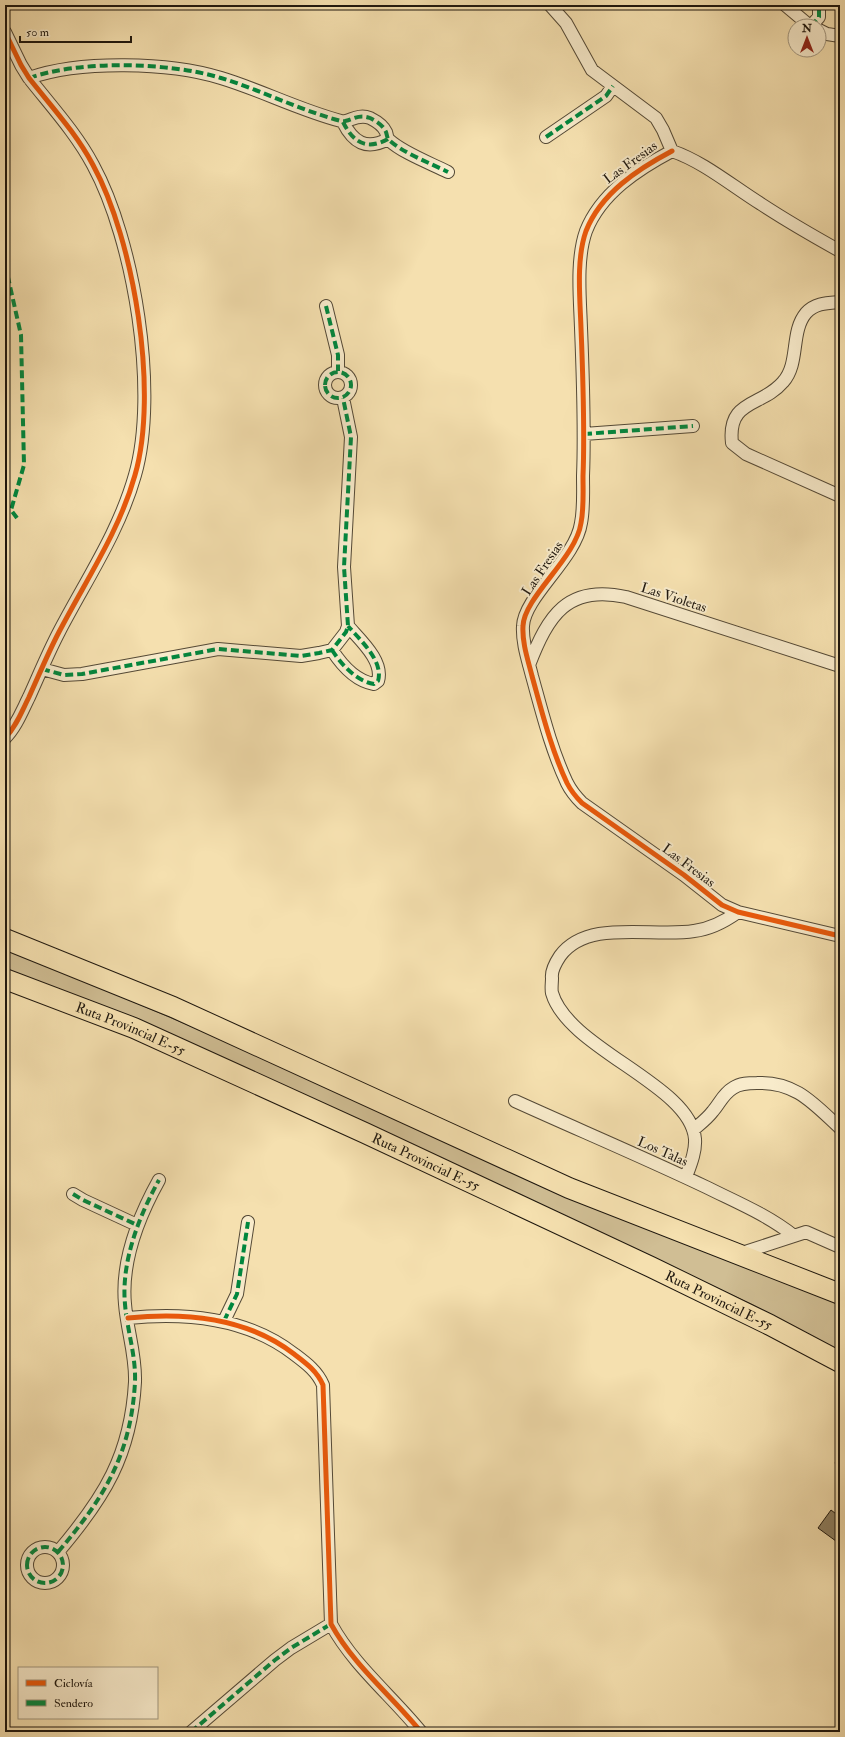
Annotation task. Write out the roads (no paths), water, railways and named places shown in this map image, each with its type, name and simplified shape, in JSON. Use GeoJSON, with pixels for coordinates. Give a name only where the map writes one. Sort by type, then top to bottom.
{"type":"FeatureCollection","features":[{"type":"Feature","properties":{"kind":"main road"},"geometry":{"type":"LineString","coordinates":[[5,927],[77,954],[128,987]]}},
{"type":"Feature","properties":{"kind":"main road"},"geometry":{"type":"LineString","coordinates":[[5,939],[128,987],[569,1188],[840,1294]]}},
{"type":"Feature","properties":{"kind":"main road","name":"Ruta Provincial E-55"},"geometry":{"type":"LineString","coordinates":[[5,979],[134,1028],[358,1130],[651,1267],[770,1325],[840,1362]]}},
{"type":"Feature","properties":{"kind":"street"},"geometry":{"type":"LineString","coordinates":[[550,5],[566,23],[592,70],[656,118],[664,130],[672,151],[696,162],[761,204],[840,251]]}},
{"type":"Feature","properties":{"kind":"street"},"geometry":{"type":"LineString","coordinates":[[786,5],[801,18]]}},
{"type":"Feature","properties":{"kind":"street"},"geometry":{"type":"LineString","coordinates":[[818,18],[819,5]]}},
{"type":"Feature","properties":{"kind":"street"},"geometry":{"type":"LineString","coordinates":[[5,32],[20,65],[28,78],[83,148],[104,185],[112,206],[129,264],[142,341],[144,382],[141,446],[133,481],[113,533],[59,632],[18,721],[5,738]]}},
{"type":"Feature","properties":{"kind":"street"},"geometry":{"type":"LineString","coordinates":[[827,34],[840,36]]}},
{"type":"Feature","properties":{"kind":"street"},"geometry":{"type":"LineString","coordinates":[[28,78],[56,70],[78,67],[144,65],[178,69],[219,77],[285,103],[343,122],[359,116],[369,118],[380,124],[388,139],[448,172]]}},
{"type":"Feature","properties":{"kind":"street"},"geometry":{"type":"LineString","coordinates":[[546,137],[606,96],[613,86]]}},
{"type":"Feature","properties":{"kind":"street"},"geometry":{"type":"LineString","coordinates":[[343,122],[351,136],[359,142],[376,144],[388,139]]}},
{"type":"Feature","properties":{"kind":"street","name":"Las Fresias"},"geometry":{"type":"LineString","coordinates":[[672,151],[621,184],[606,199],[596,213],[585,236],[581,251],[580,301],[584,434],[581,524],[566,557],[526,613],[523,624],[523,637],[542,713],[554,750],[567,783],[573,794],[582,803],[684,875],[722,905],[738,912],[840,936]]}},
{"type":"Feature","properties":{"kind":"street"},"geometry":{"type":"LineString","coordinates":[[840,302],[822,303],[812,307],[806,314],[800,323],[790,373],[783,383],[775,389],[739,411],[734,420],[731,431],[732,443],[746,454],[840,496]]}},
{"type":"Feature","properties":{"kind":"street"},"geometry":{"type":"LineString","coordinates":[[326,306],[338,354],[338,372]]}},
{"type":"Feature","properties":{"kind":"street"},"geometry":{"type":"LineString","coordinates":[[338,372],[348,376],[352,384],[350,392],[343,398],[334,398],[327,393],[325,389],[328,376],[338,372]]}},
{"type":"Feature","properties":{"kind":"street"},"geometry":{"type":"LineString","coordinates":[[42,669],[64,675],[82,674],[218,649],[301,656],[332,650],[346,632],[348,626],[344,567],[345,526],[350,477],[351,437],[343,398]]}},
{"type":"Feature","properties":{"kind":"street"},"geometry":{"type":"LineString","coordinates":[[584,434],[693,426]]}},
{"type":"Feature","properties":{"kind":"street","name":"Las Violetas"},"geometry":{"type":"LineString","coordinates":[[529,664],[548,624],[559,611],[578,597],[592,593],[608,593],[626,597],[840,666]]}},
{"type":"Feature","properties":{"kind":"street"},"geometry":{"type":"LineString","coordinates":[[332,650],[338,659],[361,680],[374,684],[378,681],[380,675],[374,659],[348,626]]}},
{"type":"Feature","properties":{"kind":"street"},"geometry":{"type":"LineString","coordinates":[[686,1177],[692,1161],[695,1140],[693,1130],[684,1114],[667,1096],[588,1036],[566,1017],[559,1008],[552,993],[552,974],[558,959],[566,948],[588,936],[607,933],[661,934],[693,932],[713,927],[738,912]]}},
{"type":"Feature","properties":{"kind":"street"},"geometry":{"type":"LineString","coordinates":[[693,1130],[706,1119],[723,1096],[733,1087],[746,1083],[765,1082],[783,1085],[799,1092],[840,1128]]}},
{"type":"Feature","properties":{"kind":"street","name":"Los Talas"},"geometry":{"type":"LineString","coordinates":[[515,1101],[686,1177],[764,1216],[780,1225],[794,1236]]}},
{"type":"Feature","properties":{"kind":"street"},"geometry":{"type":"LineString","coordinates":[[58,1552],[103,1494],[118,1464],[125,1441],[130,1421],[135,1381],[134,1361],[125,1304],[125,1288],[130,1251],[137,1225],[159,1180]]}},
{"type":"Feature","properties":{"kind":"street"},"geometry":{"type":"LineString","coordinates":[[73,1194],[137,1225]]}},
{"type":"Feature","properties":{"kind":"street"},"geometry":{"type":"LineString","coordinates":[[224,1321],[237,1294],[248,1222]]}},
{"type":"Feature","properties":{"kind":"street"},"geometry":{"type":"LineString","coordinates":[[739,1254],[806,1232],[840,1247]]}},
{"type":"Feature","properties":{"kind":"street"},"geometry":{"type":"LineString","coordinates":[[128,1318],[160,1315],[184,1315],[224,1321],[266,1336],[285,1346],[310,1366],[320,1377],[323,1385],[331,1624],[342,1644],[354,1660],[393,1699],[421,1732]]}},
{"type":"Feature","properties":{"kind":"street"},"geometry":{"type":"LineString","coordinates":[[191,1732],[275,1660],[291,1648],[331,1624]]}}]}
